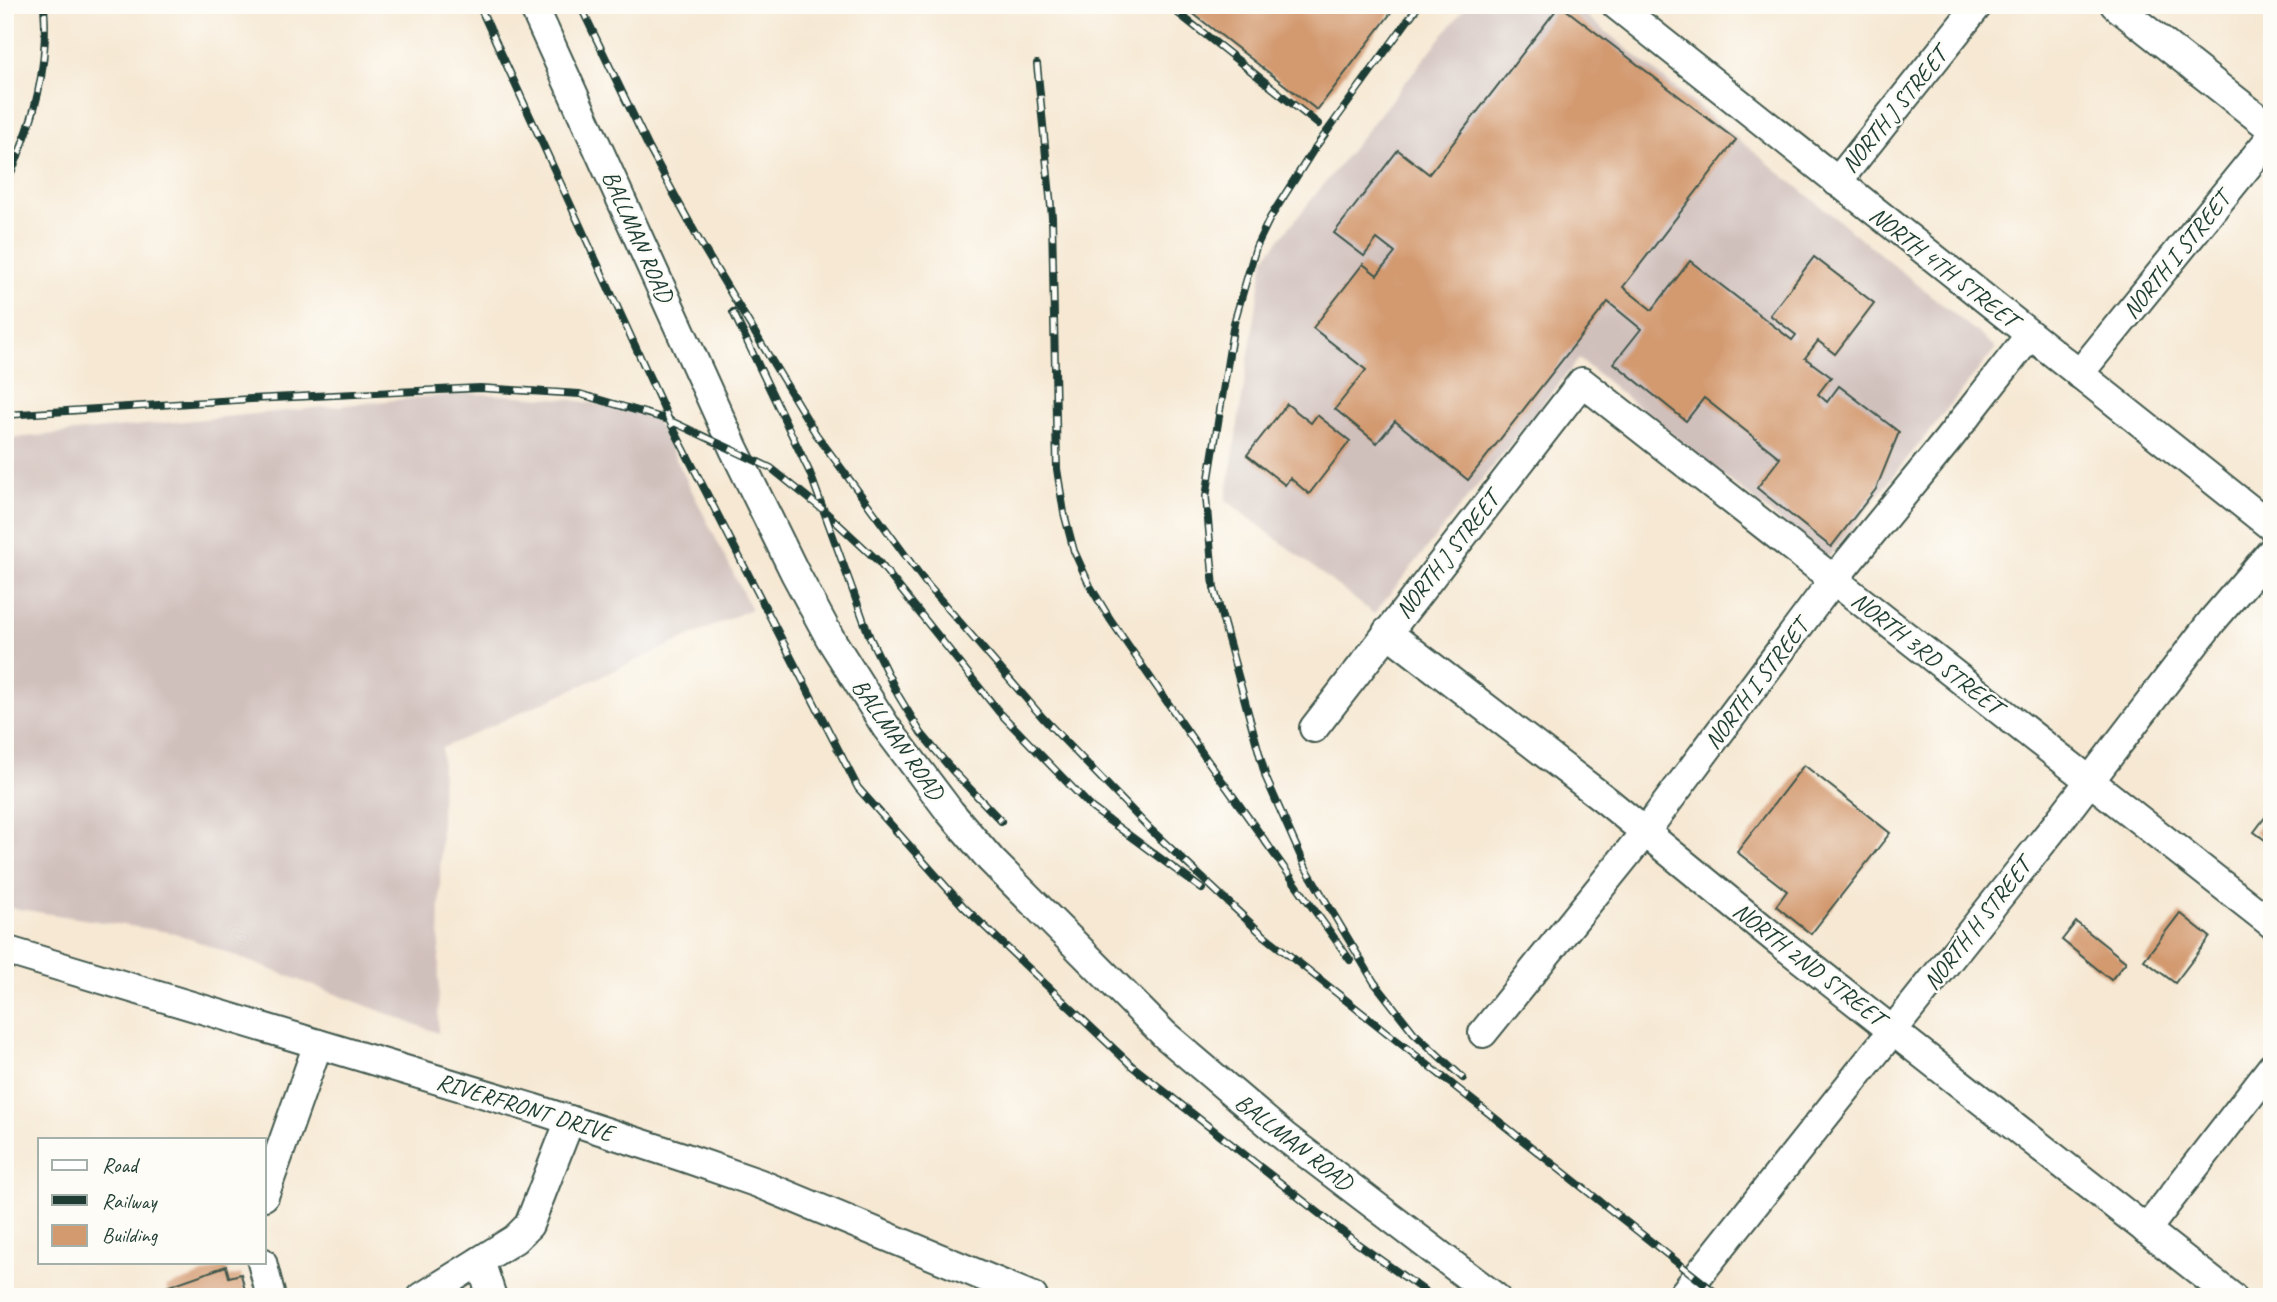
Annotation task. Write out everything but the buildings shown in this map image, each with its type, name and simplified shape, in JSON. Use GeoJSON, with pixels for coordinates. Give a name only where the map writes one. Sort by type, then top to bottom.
{"type":"FeatureCollection","features":[{"type":"Feature","properties":{"kind":"street","name":"BALLMAN ROAD"},"geometry":{"type":"LineString","coordinates":[[533,5],[734,449],[795,573],[856,681],[910,759],[991,860],[1165,1035],[1285,1137],[1495,1297]]}},
{"type":"Feature","properties":{"kind":"street","name":"NORTH 4TH STREET"},"geometry":{"type":"LineString","coordinates":[[1616,5],[2272,527]]}},
{"type":"Feature","properties":{"kind":"street","name":"NORTH J STREET"},"geometry":{"type":"LineString","coordinates":[[1837,182],[1978,5]]}},
{"type":"Feature","properties":{"kind":"street"},"geometry":{"type":"LineString","coordinates":[[2115,5],[2272,128]]}},
{"type":"Feature","properties":{"kind":"street","name":"NORTH I STREET"},"geometry":{"type":"LineString","coordinates":[[2080,374],[2272,136]]}},
{"type":"Feature","properties":{"kind":"street","name":"NORTH I STREET"},"geometry":{"type":"LineString","coordinates":[[1483,1033],[1645,832],[1834,579],[1947,442],[2029,335]]}},
{"type":"Feature","properties":{"kind":"street","name":"NORTH J STREET"},"geometry":{"type":"LineString","coordinates":[[1314,728],[1582,382]]}},
{"type":"Feature","properties":{"kind":"street","name":"NORTH 3RD STREET"},"geometry":{"type":"LineString","coordinates":[[1582,382],[2272,924]]}},
{"type":"Feature","properties":{"kind":"street","name":"NORTH H STREET"},"geometry":{"type":"LineString","coordinates":[[1681,1297],[2213,620],[2272,551]]}},
{"type":"Feature","properties":{"kind":"street","name":"NORTH 2ND STREET"},"geometry":{"type":"LineString","coordinates":[[1387,632],[1645,832],[2232,1297]]}},
{"type":"Feature","properties":{"kind":"street","name":"RIVERFRONT DRIVE"},"geometry":{"type":"LineString","coordinates":[[5,950],[570,1120],[758,1183],[1033,1297]]}},
{"type":"Feature","properties":{"kind":"street"},"geometry":{"type":"LineString","coordinates":[[266,1190],[318,1044]]}},
{"type":"Feature","properties":{"kind":"street"},"geometry":{"type":"LineString","coordinates":[[2146,1230],[2272,1068]]}},
{"type":"Feature","properties":{"kind":"street"},"geometry":{"type":"LineString","coordinates":[[422,1297],[515,1239],[529,1225],[570,1120]]}},
{"type":"Feature","properties":{"kind":"street"},"geometry":{"type":"LineString","coordinates":[[480,1261],[492,1297]]}},
{"type":"Feature","properties":{"kind":"street"},"geometry":{"type":"LineString","coordinates":[[263,1264],[271,1297]]}},
{"type":"Feature","properties":{"kind":"shaded area"},"geometry":{"type":"Polygon","coordinates":[[[1467,5],[1573,5],[1996,348],[1827,559],[1579,359],[1374,614],[1226,500],[1264,259],[1467,5]]]}},
{"type":"Feature","properties":{"kind":"shaded area"},"geometry":{"type":"Polygon","coordinates":[[[467,393],[566,399],[653,413],[751,609],[442,748],[438,1033],[175,933],[5,907],[5,439],[467,393]]]}},
{"type":"Feature","properties":{"kind":"railway"},"geometry":{"type":"LineString","coordinates":[[5,182],[21,148],[37,96],[45,42],[44,5]]}},
{"type":"Feature","properties":{"kind":"railway"},"geometry":{"type":"LineString","coordinates":[[479,5],[669,420],[858,788],[964,907],[1132,1066],[1358,1244],[1433,1297]]}},
{"type":"Feature","properties":{"kind":"railway"},"geometry":{"type":"LineString","coordinates":[[580,5],[649,148],[700,242],[816,434],[925,582],[1043,718],[1150,829],[1261,933],[1721,1297]]}},
{"type":"Feature","properties":{"kind":"railway"},"geometry":{"type":"LineString","coordinates":[[1168,5],[1318,124]]}},
{"type":"Feature","properties":{"kind":"railway"},"geometry":{"type":"LineString","coordinates":[[1419,5],[1312,152],[1270,218],[1256,247],[1234,323],[1206,497],[1214,588],[1266,778],[1285,821],[1306,868],[1374,982],[1414,1033],[1463,1078]]}},
{"type":"Feature","properties":{"kind":"railway"},"geometry":{"type":"LineString","coordinates":[[1037,64],[1052,217],[1057,469],[1074,551],[1090,586],[1110,619],[1350,960]]}},
{"type":"Feature","properties":{"kind":"railway"},"geometry":{"type":"LineString","coordinates":[[733,312],[810,473],[870,638],[898,695],[921,733],[1001,821]]}},
{"type":"Feature","properties":{"kind":"railway"},"geometry":{"type":"LineString","coordinates":[[5,415],[480,388],[580,394],[669,420],[771,468],[822,509],[878,561],[999,712],[1092,808],[1202,889]]}}]}
